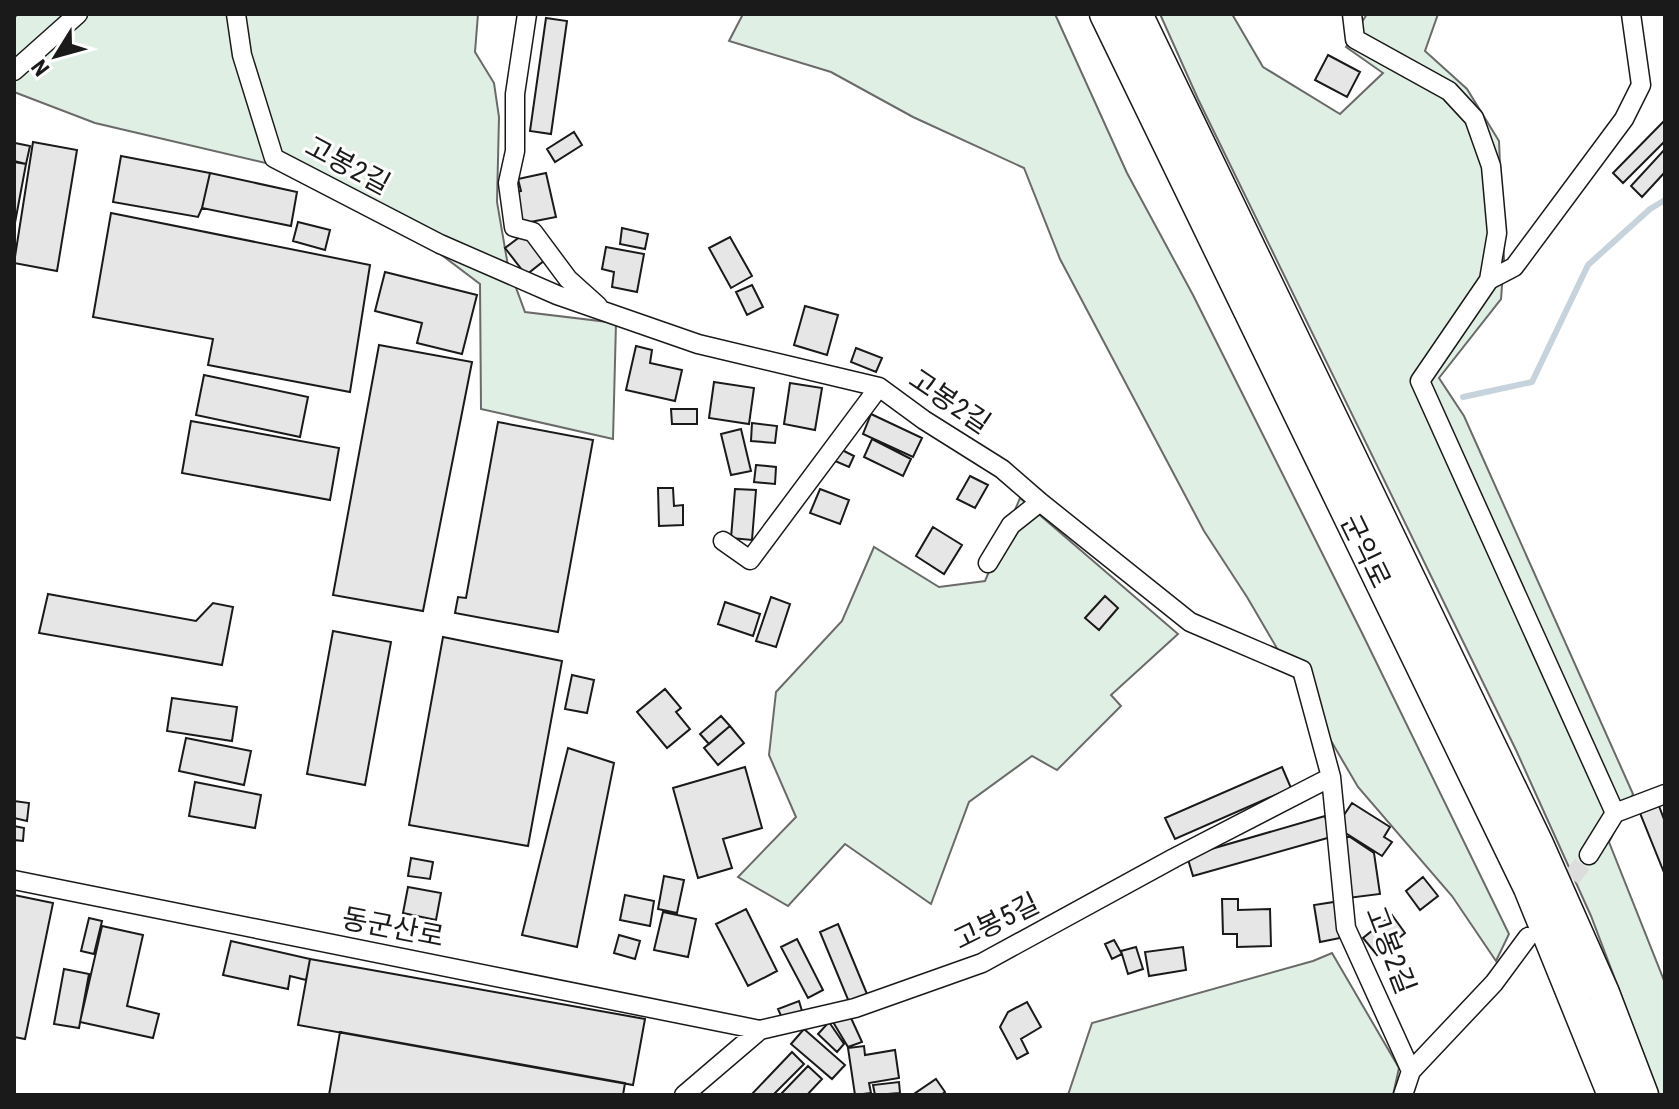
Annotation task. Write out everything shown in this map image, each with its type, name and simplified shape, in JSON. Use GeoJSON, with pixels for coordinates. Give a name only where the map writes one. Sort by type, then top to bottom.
{"type":"FeatureCollection","features":[{"type":"Feature","properties":{"kind":"highway","name":"군익로"},"geometry":{"type":"LineString","coordinates":[[1105,14],[1529,888],[1613,1095]]}},
{"type":"Feature","properties":{"kind":"highway","name":"군익로"},"geometry":{"type":"LineString","coordinates":[[1137,14],[1538,844],[1604,993],[1643,1095]]}},
{"type":"Feature","properties":{"kind":"street"},"geometry":{"type":"LineString","coordinates":[[14,71],[78,14]]}},
{"type":"Feature","properties":{"kind":"street","name":"고봉2길"},"geometry":{"type":"LineString","coordinates":[[236,14],[242,55],[274,158],[440,244],[557,295],[698,344],[879,387],[924,420],[1002,469],[1190,622],[1302,670],[1331,777],[1346,928],[1411,1071]]}},
{"type":"Feature","properties":{"kind":"street"},"geometry":{"type":"LineString","coordinates":[[527,14],[515,94],[515,151],[508,183],[514,227],[533,232],[568,279],[603,311]]}},
{"type":"Feature","properties":{"kind":"street"},"geometry":{"type":"LineString","coordinates":[[1352,14],[1355,39],[1449,91],[1474,118],[1491,166],[1497,233],[1489,280],[1420,381],[1615,813]]}},
{"type":"Feature","properties":{"kind":"street"},"geometry":{"type":"LineString","coordinates":[[1489,280],[1514,267],[1624,119],[1641,85],[1631,14]]}},
{"type":"Feature","properties":{"kind":"street"},"geometry":{"type":"LineString","coordinates":[[723,541],[750,560],[879,387]]}},
{"type":"Feature","properties":{"kind":"street"},"geometry":{"type":"LineString","coordinates":[[988,563],[1011,525],[1040,502]]}},
{"type":"Feature","properties":{"kind":"street","name":"고봉5길"},"geometry":{"type":"LineString","coordinates":[[684,1095],[760,1030],[855,1008],[982,963],[1331,777]]}},
{"type":"Feature","properties":{"kind":"street"},"geometry":{"type":"LineString","coordinates":[[1589,855],[1615,813],[1665,794]]}},
{"type":"Feature","properties":{"kind":"street","name":"동군산로"},"geometry":{"type":"LineString","coordinates":[[14,880],[760,1030]]}},
{"type":"Feature","properties":{"kind":"street"},"geometry":{"type":"LineString","coordinates":[[1403,1095],[1411,1071],[1494,983],[1528,937]]}},
{"type":"Feature","properties":{"kind":"green space"},"geometry":{"type":"Polygon","coordinates":[[[18,14],[478,14],[475,52],[494,83],[499,117],[497,202],[508,266],[525,312],[616,323],[613,439],[481,409],[480,284],[439,253],[274,165],[95,123],[14,92],[14,18],[18,14]]]}},
{"type":"Feature","properties":{"kind":"green space"},"geometry":{"type":"Polygon","coordinates":[[[743,14],[1055,14],[1127,173],[1193,295],[1509,934],[1496,961],[1452,896],[1358,787],[1247,597],[1204,531],[1060,259],[1024,168],[913,117],[831,72],[729,41],[743,14]]]}},
{"type":"Feature","properties":{"kind":"green space"},"geometry":{"type":"Polygon","coordinates":[[[1160,14],[1232,14],[1263,67],[1340,114],[1383,73],[1346,47],[1367,14],[1438,14],[1425,51],[1467,89],[1499,141],[1504,259],[1501,299],[1439,378],[1464,416],[1633,794],[1609,842],[1665,983],[1665,1095],[1659,1095],[1591,916],[1516,750],[1198,99],[1160,14]]]}},
{"type":"Feature","properties":{"kind":"green space"},"geometry":{"type":"Polygon","coordinates":[[[1020,498],[1178,634],[1111,695],[1121,706],[1057,770],[1032,756],[969,802],[931,904],[845,844],[788,906],[738,877],[796,817],[769,755],[776,692],[842,621],[874,547],[939,587],[985,581],[1020,498]]]}},
{"type":"Feature","properties":{"kind":"green space"},"geometry":{"type":"Polygon","coordinates":[[[1332,953],[1399,1068],[1393,1095],[1068,1095],[1092,1023],[1332,953]]]}},
{"type":"Feature","properties":{"kind":"building"},"geometry":{"type":"Polygon","coordinates":[[[546,18],[567,21],[551,134],[530,131],[546,18]]]}},
{"type":"Feature","properties":{"kind":"building"},"geometry":{"type":"Polygon","coordinates":[[[1328,55],[1360,72],[1347,97],[1315,80],[1328,55]]]}},
{"type":"Feature","properties":{"kind":"building"},"geometry":{"type":"Polygon","coordinates":[[[1665,120],[1665,141],[1623,183],[1613,173],[1665,120]]]}},
{"type":"Feature","properties":{"kind":"building"},"geometry":{"type":"Polygon","coordinates":[[[574,132],[582,145],[555,162],[547,149],[574,132]]]}},
{"type":"Feature","properties":{"kind":"building"},"geometry":{"type":"Polygon","coordinates":[[[33,142],[77,150],[57,271],[14,263],[33,142]]]}},
{"type":"Feature","properties":{"kind":"building"},"geometry":{"type":"Polygon","coordinates":[[[15,143],[30,146],[26,164],[14,161],[15,143]]]}},
{"type":"Feature","properties":{"kind":"building"},"geometry":{"type":"Polygon","coordinates":[[[1665,149],[1665,172],[1642,197],[1631,186],[1665,149]]]}},
{"type":"Feature","properties":{"kind":"building"},"geometry":{"type":"Polygon","coordinates":[[[121,156],[210,173],[198,217],[113,202],[121,156]]]}},
{"type":"Feature","properties":{"kind":"building"},"geometry":{"type":"Polygon","coordinates":[[[14,162],[26,164],[14,228],[14,162]]]}},
{"type":"Feature","properties":{"kind":"building"},"geometry":{"type":"Polygon","coordinates":[[[210,173],[297,192],[291,226],[202,208],[210,173]]]}},
{"type":"Feature","properties":{"kind":"building"},"geometry":{"type":"Polygon","coordinates":[[[546,173],[556,217],[520,224],[513,193],[521,191],[518,179],[546,173]]]}},
{"type":"Feature","properties":{"kind":"building"},"geometry":{"type":"Polygon","coordinates":[[[111,213],[370,265],[350,392],[208,365],[213,339],[93,317],[111,213]]]}},
{"type":"Feature","properties":{"kind":"building"},"geometry":{"type":"Polygon","coordinates":[[[298,222],[330,230],[325,250],[293,241],[298,222]]]}},
{"type":"Feature","properties":{"kind":"building"},"geometry":{"type":"Polygon","coordinates":[[[622,228],[648,234],[645,249],[620,244],[622,228]]]}},
{"type":"Feature","properties":{"kind":"building"},"geometry":{"type":"Polygon","coordinates":[[[525,233],[545,260],[526,275],[505,248],[525,233]]]}},
{"type":"Feature","properties":{"kind":"building"},"geometry":{"type":"Polygon","coordinates":[[[730,237],[752,276],[731,288],[709,248],[730,237]]]}},
{"type":"Feature","properties":{"kind":"building"},"geometry":{"type":"Polygon","coordinates":[[[606,247],[644,254],[637,292],[612,287],[614,272],[602,269],[606,247]]]}},
{"type":"Feature","properties":{"kind":"building"},"geometry":{"type":"Polygon","coordinates":[[[385,272],[477,295],[462,354],[417,343],[422,323],[375,311],[385,272]]]}},
{"type":"Feature","properties":{"kind":"building"},"geometry":{"type":"Polygon","coordinates":[[[752,285],[763,307],[747,315],[736,292],[752,285]]]}},
{"type":"Feature","properties":{"kind":"building"},"geometry":{"type":"Polygon","coordinates":[[[805,306],[838,315],[827,355],[794,345],[805,306]]]}},
{"type":"Feature","properties":{"kind":"building"},"geometry":{"type":"Polygon","coordinates":[[[379,345],[472,362],[423,611],[333,595],[379,345]]]}},
{"type":"Feature","properties":{"kind":"building"},"geometry":{"type":"Polygon","coordinates":[[[636,346],[652,350],[650,363],[682,370],[675,401],[626,390],[636,346]]]}},
{"type":"Feature","properties":{"kind":"building"},"geometry":{"type":"Polygon","coordinates":[[[856,348],[882,358],[876,372],[851,362],[856,348]]]}},
{"type":"Feature","properties":{"kind":"building"},"geometry":{"type":"Polygon","coordinates":[[[204,375],[308,397],[300,437],[196,415],[204,375]]]}},
{"type":"Feature","properties":{"kind":"building"},"geometry":{"type":"Polygon","coordinates":[[[714,382],[754,388],[749,424],[709,418],[714,382]]]}},
{"type":"Feature","properties":{"kind":"building"},"geometry":{"type":"Polygon","coordinates":[[[790,383],[822,388],[815,430],[784,424],[790,383]]]}},
{"type":"Feature","properties":{"kind":"building"},"geometry":{"type":"Polygon","coordinates":[[[671,409],[697,409],[697,424],[672,424],[671,409]]]}},
{"type":"Feature","properties":{"kind":"building"},"geometry":{"type":"Polygon","coordinates":[[[871,414],[922,438],[913,457],[863,434],[871,414]]]}},
{"type":"Feature","properties":{"kind":"building"},"geometry":{"type":"Polygon","coordinates":[[[191,421],[339,448],[330,500],[182,473],[191,421]]]}},
{"type":"Feature","properties":{"kind":"building"},"geometry":{"type":"Polygon","coordinates":[[[498,422],[593,440],[558,632],[455,613],[458,597],[466,598],[498,422]]]}},
{"type":"Feature","properties":{"kind":"building"},"geometry":{"type":"Polygon","coordinates":[[[752,423],[777,426],[775,443],[751,441],[752,423]]]}},
{"type":"Feature","properties":{"kind":"building"},"geometry":{"type":"Polygon","coordinates":[[[741,429],[751,471],[731,475],[721,434],[741,429]]]}},
{"type":"Feature","properties":{"kind":"building"},"geometry":{"type":"Polygon","coordinates":[[[872,439],[911,459],[903,476],[864,457],[872,439]]]}},
{"type":"Feature","properties":{"kind":"building"},"geometry":{"type":"Polygon","coordinates":[[[840,449],[854,456],[849,467],[835,461],[840,449]]]}},
{"type":"Feature","properties":{"kind":"building"},"geometry":{"type":"Polygon","coordinates":[[[756,465],[776,467],[775,484],[754,482],[756,465]]]}},
{"type":"Feature","properties":{"kind":"building"},"geometry":{"type":"Polygon","coordinates":[[[970,476],[988,485],[975,508],[957,499],[970,476]]]}},
{"type":"Feature","properties":{"kind":"building"},"geometry":{"type":"Polygon","coordinates":[[[658,488],[673,488],[674,506],[683,505],[683,525],[659,526],[658,488]]]}},
{"type":"Feature","properties":{"kind":"building"},"geometry":{"type":"Polygon","coordinates":[[[735,489],[756,490],[752,540],[731,538],[735,489]]]}},
{"type":"Feature","properties":{"kind":"building"},"geometry":{"type":"Polygon","coordinates":[[[820,489],[849,500],[840,524],[810,513],[820,489]]]}},
{"type":"Feature","properties":{"kind":"building"},"geometry":{"type":"Polygon","coordinates":[[[933,527],[962,545],[944,574],[916,556],[933,527]]]}},
{"type":"Feature","properties":{"kind":"building"},"geometry":{"type":"Polygon","coordinates":[[[48,594],[196,621],[213,603],[233,607],[222,665],[39,633],[48,594]]]}},
{"type":"Feature","properties":{"kind":"building"},"geometry":{"type":"Polygon","coordinates":[[[1105,596],[1118,608],[1099,630],[1085,618],[1105,596]]]}},
{"type":"Feature","properties":{"kind":"building"},"geometry":{"type":"Polygon","coordinates":[[[771,597],[790,604],[776,647],[756,641],[771,597]]]}},
{"type":"Feature","properties":{"kind":"building"},"geometry":{"type":"Polygon","coordinates":[[[725,602],[760,614],[753,636],[718,624],[725,602]]]}},
{"type":"Feature","properties":{"kind":"building"},"geometry":{"type":"Polygon","coordinates":[[[333,631],[391,642],[365,785],[307,774],[333,631]]]}},
{"type":"Feature","properties":{"kind":"building"},"geometry":{"type":"Polygon","coordinates":[[[443,637],[562,661],[528,846],[409,825],[443,637]]]}},
{"type":"Feature","properties":{"kind":"building"},"geometry":{"type":"Polygon","coordinates":[[[572,675],[594,680],[587,713],[565,709],[572,675]]]}},
{"type":"Feature","properties":{"kind":"building"},"geometry":{"type":"Polygon","coordinates":[[[665,689],[681,708],[676,712],[690,729],[667,748],[637,712],[665,689]]]}},
{"type":"Feature","properties":{"kind":"building"},"geometry":{"type":"Polygon","coordinates":[[[172,698],[237,707],[232,741],[167,731],[172,698]]]}},
{"type":"Feature","properties":{"kind":"building"},"geometry":{"type":"Polygon","coordinates":[[[721,716],[730,726],[709,744],[700,734],[721,716]]]}},
{"type":"Feature","properties":{"kind":"building"},"geometry":{"type":"Polygon","coordinates":[[[730,726],[744,743],[718,765],[704,748],[730,726]]]}},
{"type":"Feature","properties":{"kind":"building"},"geometry":{"type":"Polygon","coordinates":[[[186,738],[251,751],[244,785],[179,771],[186,738]]]}},
{"type":"Feature","properties":{"kind":"building"},"geometry":{"type":"Polygon","coordinates":[[[568,748],[614,763],[577,947],[522,935],[568,748]]]}},
{"type":"Feature","properties":{"kind":"building"},"geometry":{"type":"Polygon","coordinates":[[[745,767],[762,828],[723,839],[732,868],[698,878],[673,788],[745,767]]]}},
{"type":"Feature","properties":{"kind":"building"},"geometry":{"type":"Polygon","coordinates":[[[1282,767],[1291,788],[1175,839],[1165,818],[1282,767]]]}},
{"type":"Feature","properties":{"kind":"building"},"geometry":{"type":"Polygon","coordinates":[[[195,782],[261,795],[255,828],[189,816],[195,782]]]}},
{"type":"Feature","properties":{"kind":"building"},"geometry":{"type":"Polygon","coordinates":[[[14,801],[29,803],[27,821],[14,818],[14,801]]]}},
{"type":"Feature","properties":{"kind":"building"},"geometry":{"type":"Polygon","coordinates":[[[1352,803],[1390,827],[1384,837],[1392,842],[1382,856],[1336,827],[1352,803]]]}},
{"type":"Feature","properties":{"kind":"building"},"geometry":{"type":"Polygon","coordinates":[[[1659,806],[1665,822],[1665,875],[1640,813],[1659,806]]]}},
{"type":"Feature","properties":{"kind":"building"},"geometry":{"type":"Polygon","coordinates":[[[1325,816],[1331,837],[1193,876],[1187,856],[1325,816]]]}},
{"type":"Feature","properties":{"kind":"building"},"geometry":{"type":"Polygon","coordinates":[[[14,826],[24,828],[23,841],[14,840],[14,826]]]}},
{"type":"Feature","properties":{"kind":"building"},"geometry":{"type":"Polygon","coordinates":[[[1340,837],[1350,837],[1374,853],[1380,894],[1348,898],[1340,837]]]}},
{"type":"Feature","properties":{"kind":"building"},"geometry":{"type":"Polygon","coordinates":[[[411,858],[433,862],[430,879],[408,876],[411,858]]]}},
{"type":"Feature","properties":{"kind":"building"},"geometry":{"type":"Polygon","coordinates":[[[664,876],[684,880],[677,913],[658,909],[664,876]]]}},
{"type":"Feature","properties":{"kind":"building"},"geometry":{"type":"Polygon","coordinates":[[[1423,877],[1438,896],[1420,910],[1406,891],[1423,877]]]}},
{"type":"Feature","properties":{"kind":"building"},"geometry":{"type":"Polygon","coordinates":[[[408,887],[441,893],[436,920],[403,913],[408,887]]]}},
{"type":"Feature","properties":{"kind":"building"},"geometry":{"type":"Polygon","coordinates":[[[14,895],[53,903],[25,1039],[14,1037],[14,895]]]}},
{"type":"Feature","properties":{"kind":"building"},"geometry":{"type":"Polygon","coordinates":[[[625,895],[654,901],[650,926],[620,920],[625,895]]]}},
{"type":"Feature","properties":{"kind":"building"},"geometry":{"type":"Polygon","coordinates":[[[1222,899],[1238,899],[1238,910],[1270,909],[1271,946],[1237,947],[1237,934],[1223,934],[1222,899]]]}},
{"type":"Feature","properties":{"kind":"building"},"geometry":{"type":"Polygon","coordinates":[[[1334,902],[1340,938],[1320,942],[1314,905],[1334,902]]]}},
{"type":"Feature","properties":{"kind":"building"},"geometry":{"type":"Polygon","coordinates":[[[746,909],[777,971],[748,986],[716,924],[746,909]]]}},
{"type":"Feature","properties":{"kind":"building"},"geometry":{"type":"Polygon","coordinates":[[[663,912],[696,919],[688,957],[654,950],[663,912]]]}},
{"type":"Feature","properties":{"kind":"building"},"geometry":{"type":"Polygon","coordinates":[[[1392,915],[1405,933],[1377,955],[1363,938],[1392,915]]]}},
{"type":"Feature","properties":{"kind":"building"},"geometry":{"type":"Polygon","coordinates":[[[89,918],[102,921],[94,954],[81,951],[89,918]]]}},
{"type":"Feature","properties":{"kind":"building"},"geometry":{"type":"Polygon","coordinates":[[[838,924],[867,994],[849,1002],[820,932],[838,924]]]}},
{"type":"Feature","properties":{"kind":"building"},"geometry":{"type":"Polygon","coordinates":[[[102,926],[143,935],[127,1006],[159,1014],[153,1038],[80,1022],[102,926]]]}},
{"type":"Feature","properties":{"kind":"building"},"geometry":{"type":"Polygon","coordinates":[[[619,935],[640,941],[635,959],[614,953],[619,935]]]}},
{"type":"Feature","properties":{"kind":"building"},"geometry":{"type":"Polygon","coordinates":[[[797,939],[823,990],[808,998],[781,947],[797,939]]]}},
{"type":"Feature","properties":{"kind":"building"},"geometry":{"type":"Polygon","coordinates":[[[1114,940],[1122,954],[1112,959],[1105,944],[1114,940]]]}},
{"type":"Feature","properties":{"kind":"building"},"geometry":{"type":"Polygon","coordinates":[[[231,941],[310,959],[306,980],[290,976],[288,989],[223,975],[231,941]]]}},
{"type":"Feature","properties":{"kind":"building"},"geometry":{"type":"Polygon","coordinates":[[[1136,947],[1143,969],[1128,974],[1121,951],[1136,947]]]}},
{"type":"Feature","properties":{"kind":"building"},"geometry":{"type":"Polygon","coordinates":[[[1183,947],[1186,970],[1149,976],[1145,952],[1183,947]]]}},
{"type":"Feature","properties":{"kind":"building"},"geometry":{"type":"Polygon","coordinates":[[[310,959],[645,1019],[633,1085],[298,1025],[310,959]]]}},
{"type":"Feature","properties":{"kind":"building"},"geometry":{"type":"Polygon","coordinates":[[[64,969],[89,974],[79,1028],[54,1024],[64,969]]]}},
{"type":"Feature","properties":{"kind":"building"},"geometry":{"type":"Polygon","coordinates":[[[799,1001],[802,1011],[782,1018],[778,1009],[799,1001]]]}},
{"type":"Feature","properties":{"kind":"building"},"geometry":{"type":"Polygon","coordinates":[[[1027,1002],[1041,1027],[1021,1039],[1028,1053],[1017,1059],[1000,1027],[1008,1012],[1027,1002]]]}},
{"type":"Feature","properties":{"kind":"building"},"geometry":{"type":"Polygon","coordinates":[[[851,1018],[862,1042],[848,1047],[833,1022],[851,1018]]]}},
{"type":"Feature","properties":{"kind":"building"},"geometry":{"type":"Polygon","coordinates":[[[829,1022],[844,1044],[837,1052],[818,1034],[829,1022]]]}},
{"type":"Feature","properties":{"kind":"building"},"geometry":{"type":"Polygon","coordinates":[[[804,1029],[845,1065],[832,1079],[791,1044],[804,1029]]]}},
{"type":"Feature","properties":{"kind":"building"},"geometry":{"type":"Polygon","coordinates":[[[340,1032],[625,1083],[623,1095],[329,1095],[340,1032]]]}},
{"type":"Feature","properties":{"kind":"building"},"geometry":{"type":"Polygon","coordinates":[[[864,1046],[865,1055],[895,1050],[899,1078],[869,1083],[871,1093],[855,1095],[848,1048],[864,1046]]]}},
{"type":"Feature","properties":{"kind":"building"},"geometry":{"type":"Polygon","coordinates":[[[792,1052],[804,1064],[773,1095],[751,1095],[792,1052]]]}},
{"type":"Feature","properties":{"kind":"building"},"geometry":{"type":"Polygon","coordinates":[[[808,1066],[822,1079],[807,1095],[780,1095],[808,1066]]]}},
{"type":"Feature","properties":{"kind":"building"},"geometry":{"type":"Polygon","coordinates":[[[936,1079],[945,1092],[941,1095],[914,1094],[936,1079]]]}},
{"type":"Feature","properties":{"kind":"building"},"geometry":{"type":"Polygon","coordinates":[[[899,1082],[900,1093],[875,1095],[873,1085],[899,1082]]]}},
{"type":"Feature","properties":{"kind":"waterway"},"geometry":{"type":"LineString","coordinates":[[1463,397],[1532,382],[1588,265],[1650,209],[1665,200]]}},
{"type":"Feature","properties":{"kind":"tunnel"},"geometry":{"type":"LineString","coordinates":[[1555,900],[1589,855]]}}]}
